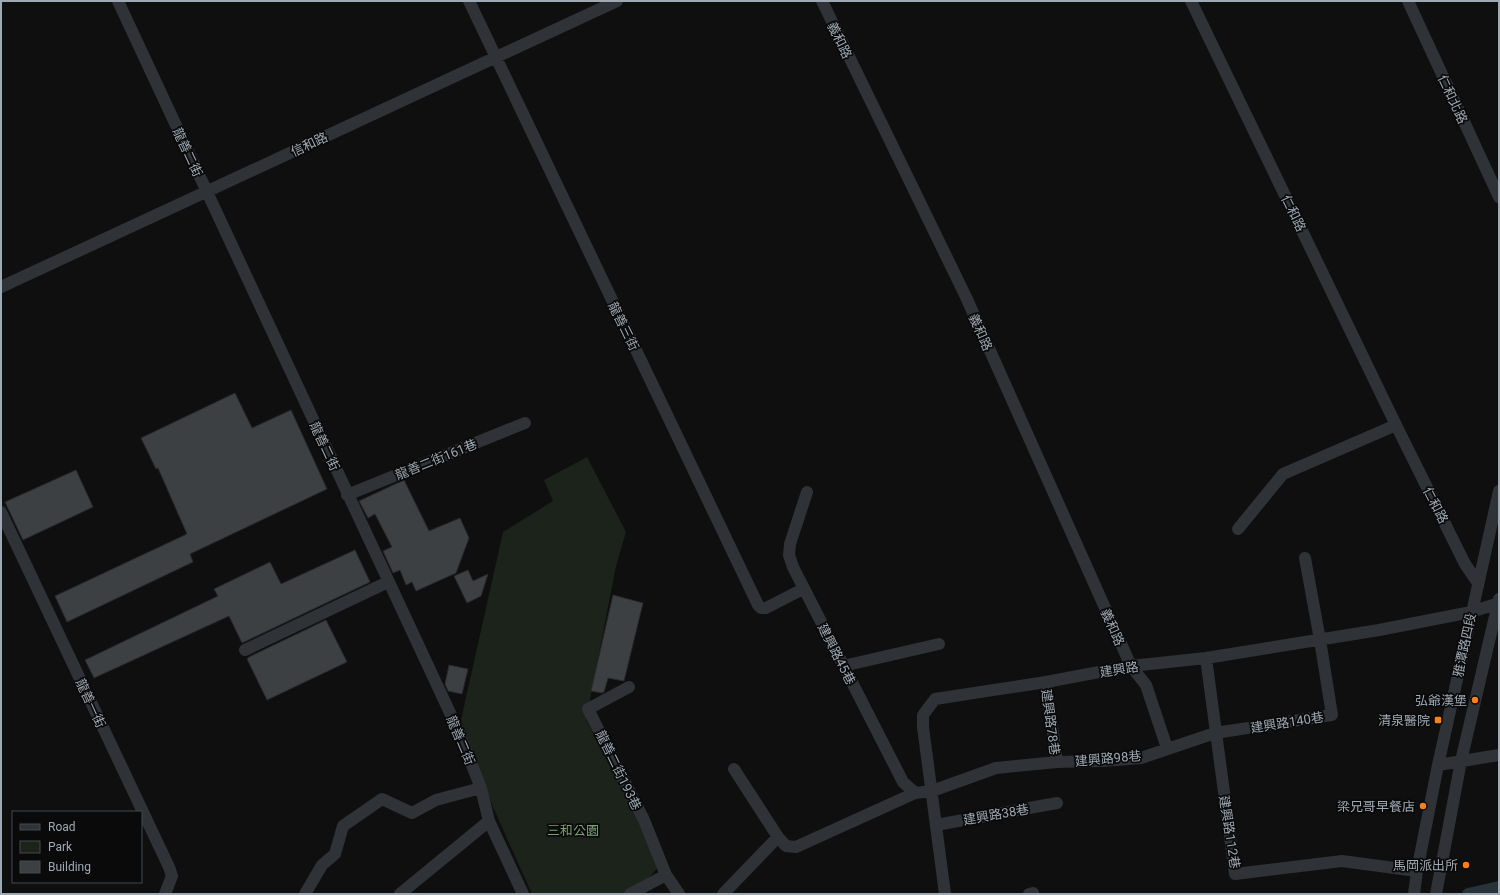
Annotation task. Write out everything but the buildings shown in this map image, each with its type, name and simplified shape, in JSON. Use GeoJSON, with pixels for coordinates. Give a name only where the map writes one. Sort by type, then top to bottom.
{"type":"FeatureCollection","features":[{"type":"Feature","properties":{"kind":"street","name":"龍善二街"},"geometry":{"type":"LineString","coordinates":[[118,1],[347,495],[458,730],[480,788],[489,821],[523,894]]}},
{"type":"Feature","properties":{"kind":"street","name":"龍善三街"},"geometry":{"type":"LineString","coordinates":[[469,1],[758,605],[761,608],[766,608],[803,589]]}},
{"type":"Feature","properties":{"kind":"street","name":"信和路"},"geometry":{"type":"LineString","coordinates":[[1,287],[617,1]]}},
{"type":"Feature","properties":{"kind":"street","name":"義和路"},"geometry":{"type":"LineString","coordinates":[[822,1],[966,297],[1131,666]]}},
{"type":"Feature","properties":{"kind":"street","name":"仁和路"},"geometry":{"type":"LineString","coordinates":[[1191,1],[1396,425],[1465,564],[1478,583]]}},
{"type":"Feature","properties":{"kind":"street","name":"仁和北路"},"geometry":{"type":"LineString","coordinates":[[1408,1],[1499,198]]}},
{"type":"Feature","properties":{"kind":"street","name":"龍善二街161巷"},"geometry":{"type":"LineString","coordinates":[[347,495],[525,423]]}},
{"type":"Feature","properties":{"kind":"street"},"geometry":{"type":"LineString","coordinates":[[1238,529],[1283,474],[1396,425]]}},
{"type":"Feature","properties":{"kind":"street","name":"雅潭路四段"},"geometry":{"type":"LineString","coordinates":[[1414,894],[1417,871],[1438,764],[1499,491]]}},
{"type":"Feature","properties":{"kind":"street","name":"建興路45巷"},"geometry":{"type":"LineString","coordinates":[[807,492],[790,544],[789,555],[803,589],[903,782],[915,792]]}},
{"type":"Feature","properties":{"kind":"street","name":"龍善一街"},"geometry":{"type":"LineString","coordinates":[[1,512],[169,867],[172,876],[165,894]]}},
{"type":"Feature","properties":{"kind":"street"},"geometry":{"type":"LineString","coordinates":[[1305,558],[1320,640]]}},
{"type":"Feature","properties":{"kind":"street"},"geometry":{"type":"LineString","coordinates":[[245,650],[388,582]]}},
{"type":"Feature","properties":{"kind":"street","name":"建興路"},"geometry":{"type":"LineString","coordinates":[[945,894],[923,727],[923,716],[935,699],[1046,682],[1131,666],[1206,658],[1320,640],[1471,612],[1499,602]]}},
{"type":"Feature","properties":{"kind":"street","name":"雅潭路四段"},"geometry":{"type":"LineString","coordinates":[[1436,894],[1461,761],[1499,602]]}},
{"type":"Feature","properties":{"kind":"street","name":"建興路140巷"},"geometry":{"type":"LineString","coordinates":[[1215,733],[1332,715],[1320,640]]}},
{"type":"Feature","properties":{"kind":"street"},"geometry":{"type":"LineString","coordinates":[[843,666],[939,644]]}},
{"type":"Feature","properties":{"kind":"street","name":"建興路112巷"},"geometry":{"type":"LineString","coordinates":[[1206,658],[1235,874],[1342,861],[1417,871]]}},
{"type":"Feature","properties":{"kind":"street"},"geometry":{"type":"LineString","coordinates":[[1131,666],[1146,685],[1167,748]]}},
{"type":"Feature","properties":{"kind":"street","name":"建興路78巷"},"geometry":{"type":"LineString","coordinates":[[1046,682],[1056,762]]}},
{"type":"Feature","properties":{"kind":"street","name":"龍善二街193巷"},"geometry":{"type":"LineString","coordinates":[[630,687],[588,709],[644,820],[666,876],[679,894]]}},
{"type":"Feature","properties":{"kind":"street","name":"建興路98巷"},"geometry":{"type":"LineString","coordinates":[[932,791],[996,768],[1056,762],[1103,761],[1141,758],[1215,733]]}},
{"type":"Feature","properties":{"kind":"street"},"geometry":{"type":"LineString","coordinates":[[1438,764],[1499,755]]}},
{"type":"Feature","properties":{"kind":"street"},"geometry":{"type":"LineString","coordinates":[[734,768],[778,837],[786,846],[796,847],[915,792],[932,791]]}},
{"type":"Feature","properties":{"kind":"street"},"geometry":{"type":"LineString","coordinates":[[305,894],[322,865],[335,854],[343,826],[382,799],[412,813],[436,800],[480,788]]}},
{"type":"Feature","properties":{"kind":"street","name":"建興路38巷"},"geometry":{"type":"LineString","coordinates":[[936,825],[1057,803]]}},
{"type":"Feature","properties":{"kind":"street"},"geometry":{"type":"LineString","coordinates":[[400,894],[489,821]]}},
{"type":"Feature","properties":{"kind":"street"},"geometry":{"type":"LineString","coordinates":[[723,894],[778,837]]}},
{"type":"Feature","properties":{"kind":"street"},"geometry":{"type":"LineString","coordinates":[[630,894],[666,876]]}},
{"type":"Feature","properties":{"kind":"green space","name":"三和公園"},"geometry":{"type":"Polygon","coordinates":[[[587,457],[626,532],[616,566],[586,720],[638,820],[658,867],[645,883],[623,894],[532,894],[493,807],[461,720],[503,532],[553,501],[544,480],[587,457]]]}},
{"type":"Feature","properties":{"kind":"waterway"},"geometry":{"type":"LineString","coordinates":[[1468,894],[1499,887]]}},
{"type":"Feature","properties":{"kind":"place","name":"弘爺漢堡"},"geometry":{"type":"Point","coordinates":[1475,700]}},
{"type":"Feature","properties":{"kind":"place","name":"清泉醫院"},"geometry":{"type":"Point","coordinates":[1438,720]}},
{"type":"Feature","properties":{"kind":"place","name":"梁兄哥早餐店"},"geometry":{"type":"Point","coordinates":[1423,806]}},
{"type":"Feature","properties":{"kind":"place","name":"馬岡派出所"},"geometry":{"type":"Point","coordinates":[1466,865]}}]}
